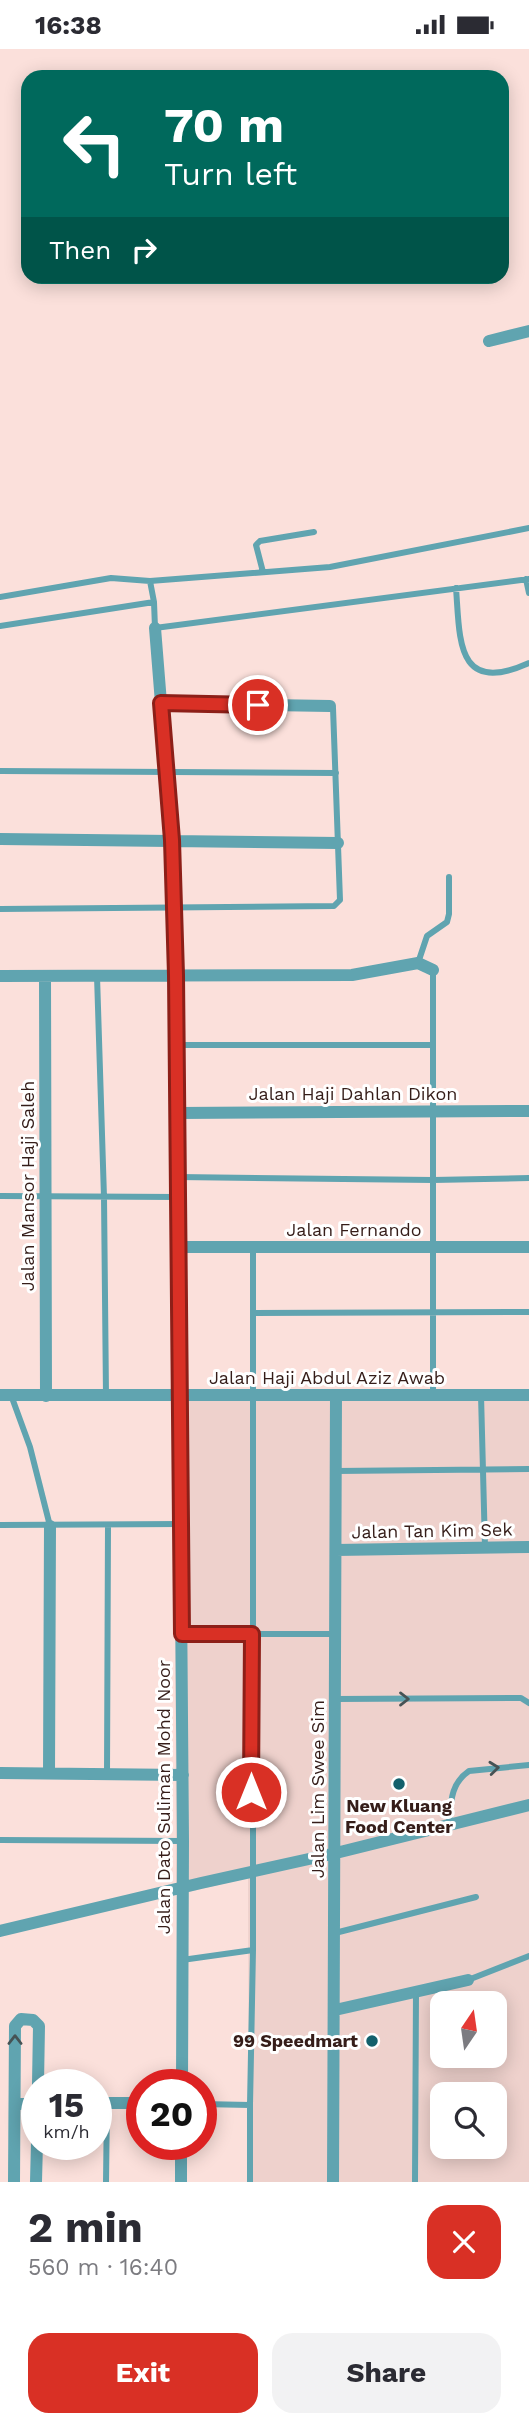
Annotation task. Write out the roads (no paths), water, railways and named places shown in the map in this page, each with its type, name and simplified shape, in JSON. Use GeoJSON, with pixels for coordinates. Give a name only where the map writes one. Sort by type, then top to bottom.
{"type":"FeatureCollection","features":[{"type":"Feature","properties":{"kind":"street"},"geometry":{"type":"LineString","coordinates":[[489,341],[529,331]]}},
{"type":"Feature","properties":{"kind":"street","name":"Jalan Dato Suliman Mohd Noor"},"geometry":{"type":"LineString","coordinates":[[155,628],[172,840],[176,975],[181,1395],[182,2069]]}},
{"type":"Feature","properties":{"kind":"street"},"geometry":{"type":"LineString","coordinates":[[161,703],[330,706]]}},
{"type":"Feature","properties":{"kind":"street"},"geometry":{"type":"LineString","coordinates":[[0,839],[338,843]]}},
{"type":"Feature","properties":{"kind":"street"},"geometry":{"type":"LineString","coordinates":[[0,976],[352,975],[418,963],[433,970]]}},
{"type":"Feature","properties":{"kind":"street","name":"Jalan Mansor Haji Saleh"},"geometry":{"type":"LineString","coordinates":[[45,976],[46,1396]]}},
{"type":"Feature","properties":{"kind":"street","name":"Jalan Haji Dahlan Dikon"},"geometry":{"type":"LineString","coordinates":[[178,1113],[529,1111]]}},
{"type":"Feature","properties":{"kind":"street","name":"Jalan Fernando"},"geometry":{"type":"LineString","coordinates":[[179,1247],[529,1247]]}},
{"type":"Feature","properties":{"kind":"street","name":"Jalan Haji Abdul Aziz Awab"},"geometry":{"type":"LineString","coordinates":[[6,1395],[529,1395]]}},
{"type":"Feature","properties":{"kind":"street","name":"Jalan Lim Swee Sim"},"geometry":{"type":"LineString","coordinates":[[334,2182],[336,1395]]}},
{"type":"Feature","properties":{"kind":"street"},"geometry":{"type":"LineString","coordinates":[[49,1773],[50,1526]]}},
{"type":"Feature","properties":{"kind":"street","name":"Jalan Tan Kim Sek"},"geometry":{"type":"LineString","coordinates":[[336,1550],[529,1547]]}},
{"type":"Feature","properties":{"kind":"street"},"geometry":{"type":"LineString","coordinates":[[0,1773],[183,1775]]}},
{"type":"Feature","properties":{"kind":"street"},"geometry":{"type":"LineString","coordinates":[[0,1931],[529,1805]]}},
{"type":"Feature","properties":{"kind":"street"},"geometry":{"type":"LineString","coordinates":[[335,2010],[468,1980]]}},
{"type":"Feature","properties":{"kind":"street"},"geometry":{"type":"LineString","coordinates":[[14,2182],[15,2026],[21,2019],[33,2020],[38,2026],[37,2069]]}},
{"type":"Feature","properties":{"kind":"street"},"geometry":{"type":"LineString","coordinates":[[15,2104],[21,2104]]}},
{"type":"Feature","properties":{"kind":"street"},"geometry":{"type":"LineString","coordinates":[[36,2182],[37,2160]]}},
{"type":"Feature","properties":{"kind":"street"},"geometry":{"type":"LineString","coordinates":[[181,2160],[181,2182]]}},
{"type":"Feature","properties":{"kind":"lane"},"geometry":{"type":"LineString","coordinates":[[0,597],[111,578],[150,581],[330,567],[529,529]]}},
{"type":"Feature","properties":{"kind":"lane"},"geometry":{"type":"LineString","coordinates":[[263,572],[256,545],[260,541],[314,532]]}},
{"type":"Feature","properties":{"kind":"lane"},"geometry":{"type":"LineString","coordinates":[[150,581],[155,628],[528,579],[529,593]]}},
{"type":"Feature","properties":{"kind":"lane"},"geometry":{"type":"LineString","coordinates":[[456,588],[460,643],[466,660],[485,672],[503,671],[529,663]]}},
{"type":"Feature","properties":{"kind":"lane"},"geometry":{"type":"LineString","coordinates":[[0,626],[154,602]]}},
{"type":"Feature","properties":{"kind":"lane"},"geometry":{"type":"LineString","coordinates":[[0,909],[334,906],[340,900],[333,708],[330,706]]}},
{"type":"Feature","properties":{"kind":"lane"},"geometry":{"type":"LineString","coordinates":[[0,771],[336,773]]}},
{"type":"Feature","properties":{"kind":"lane"},"geometry":{"type":"LineString","coordinates":[[418,963],[427,936],[447,922],[450,914],[449,877]]}},
{"type":"Feature","properties":{"kind":"lane"},"geometry":{"type":"LineString","coordinates":[[433,970],[433,1395]]}},
{"type":"Feature","properties":{"kind":"lane"},"geometry":{"type":"LineString","coordinates":[[97,975],[104,1197],[106,1396]]}},
{"type":"Feature","properties":{"kind":"lane"},"geometry":{"type":"LineString","coordinates":[[177,1045],[433,1045]]}},
{"type":"Feature","properties":{"kind":"lane"},"geometry":{"type":"LineString","coordinates":[[178,1177],[433,1180],[529,1178]]}},
{"type":"Feature","properties":{"kind":"lane"},"geometry":{"type":"LineString","coordinates":[[0,1196],[179,1197]]}},
{"type":"Feature","properties":{"kind":"lane"},"geometry":{"type":"LineString","coordinates":[[250,2182],[253,1950],[253,1247]]}},
{"type":"Feature","properties":{"kind":"lane"},"geometry":{"type":"LineString","coordinates":[[253,1313],[529,1313]]}},
{"type":"Feature","properties":{"kind":"lane"},"geometry":{"type":"LineString","coordinates":[[6,1395],[30,1447],[50,1526]]}},
{"type":"Feature","properties":{"kind":"lane"},"geometry":{"type":"LineString","coordinates":[[481,1395],[485,1548]]}},
{"type":"Feature","properties":{"kind":"lane"},"geometry":{"type":"LineString","coordinates":[[336,1471],[529,1469]]}},
{"type":"Feature","properties":{"kind":"lane"},"geometry":{"type":"LineString","coordinates":[[0,1525],[181,1524]]}},
{"type":"Feature","properties":{"kind":"lane"},"geometry":{"type":"LineString","coordinates":[[107,1774],[108,1525]]}},
{"type":"Feature","properties":{"kind":"lane"},"geometry":{"type":"LineString","coordinates":[[182,1634],[336,1634]]}},
{"type":"Feature","properties":{"kind":"lane"},"geometry":{"type":"LineString","coordinates":[[336,1699],[521,1698],[529,1703]]}},
{"type":"Feature","properties":{"kind":"lane"},"geometry":{"type":"LineString","coordinates":[[449,1824],[452,1796],[462,1776],[469,1771],[529,1765]]}},
{"type":"Feature","properties":{"kind":"lane"},"geometry":{"type":"LineString","coordinates":[[0,1840],[183,1841]]}},
{"type":"Feature","properties":{"kind":"lane"},"geometry":{"type":"LineString","coordinates":[[335,1933],[476,1897]]}},
{"type":"Feature","properties":{"kind":"lane"},"geometry":{"type":"LineString","coordinates":[[182,1960],[253,1950]]}},
{"type":"Feature","properties":{"kind":"lane"},"geometry":{"type":"LineString","coordinates":[[468,1980],[529,1956]]}},
{"type":"Feature","properties":{"kind":"lane"},"geometry":{"type":"LineString","coordinates":[[415,2182],[416,1991]]}},
{"type":"Feature","properties":{"kind":"lane"},"geometry":{"type":"LineString","coordinates":[[217,2104],[250,2105]]}},
{"type":"Feature","properties":{"kind":"lane"},"geometry":{"type":"LineString","coordinates":[[105,2160],[106,2182]]}},
{"type":"Feature","properties":{"kind":"place","name":"New Kluang Food Center"},"geometry":{"type":"Point","coordinates":[399,1784]}},
{"type":"Feature","properties":{"kind":"place","name":"99 Speedmart"},"geometry":{"type":"Point","coordinates":[372,2041]}}]}
